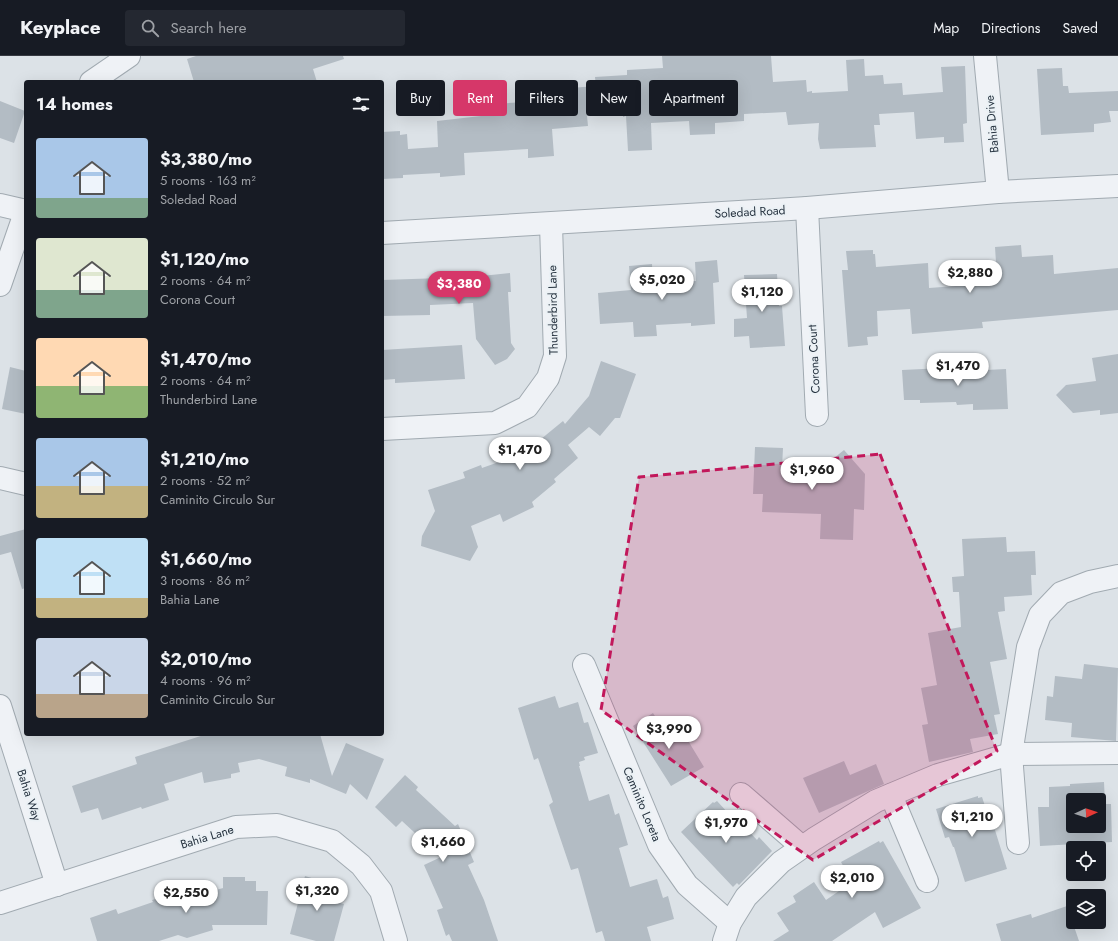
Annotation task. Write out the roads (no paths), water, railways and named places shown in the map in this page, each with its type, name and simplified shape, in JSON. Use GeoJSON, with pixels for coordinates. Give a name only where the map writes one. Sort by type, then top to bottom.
{"type":"FeatureCollection","features":[{"type":"Feature","properties":{"kind":"street"},"geometry":{"type":"LineString","coordinates":[[94,80],[129,56]]}},
{"type":"Feature","properties":{"kind":"street","name":"Bahia Drive"},"geometry":{"type":"LineString","coordinates":[[985,56],[998,192]]}},
{"type":"Feature","properties":{"kind":"street","name":"Soledad Road"},"geometry":{"type":"LineString","coordinates":[[384,233],[807,208],[998,192],[1118,186]]}},
{"type":"Feature","properties":{"kind":"street"},"geometry":{"type":"LineString","coordinates":[[0,205],[24,211]]}},
{"type":"Feature","properties":{"kind":"street","name":"Corona Court"},"geometry":{"type":"LineString","coordinates":[[807,208],[817,414]]}},
{"type":"Feature","properties":{"kind":"street"},"geometry":{"type":"LineString","coordinates":[[0,284],[24,217]]}},
{"type":"Feature","properties":{"kind":"street","name":"Thunderbird Lane"},"geometry":{"type":"LineString","coordinates":[[384,429],[495,423],[527,406],[548,378],[555,356],[551,224]]}},
{"type":"Feature","properties":{"kind":"street"},"geometry":{"type":"LineString","coordinates":[[0,478],[24,484]]}},
{"type":"Feature","properties":{"kind":"street"},"geometry":{"type":"LineString","coordinates":[[1018,843],[1012,754],[1028,646],[1040,615],[1061,593],[1090,582],[1118,576]]}},
{"type":"Feature","properties":{"kind":"street","name":"Caminito Loreta"},"geometry":{"type":"LineString","coordinates":[[584,665],[659,845],[687,885],[727,932]]}},
{"type":"Feature","properties":{"kind":"street","name":"Bahia Way"},"geometry":{"type":"LineString","coordinates":[[0,706],[57,885]]}},
{"type":"Feature","properties":{"kind":"street"},"geometry":{"type":"LineString","coordinates":[[727,932],[746,897],[781,862],[802,847],[870,805],[891,795],[938,775],[1012,754],[1118,754]]}},
{"type":"Feature","properties":{"kind":"street"},"geometry":{"type":"LineString","coordinates":[[741,794],[802,847]]}},
{"type":"Feature","properties":{"kind":"street"},"geometry":{"type":"LineString","coordinates":[[891,795],[927,880]]}},
{"type":"Feature","properties":{"kind":"street","name":"Bahia Lane"},"geometry":{"type":"LineString","coordinates":[[0,903],[236,827],[277,825],[332,841],[361,865],[381,891],[396,941]]}}]}
